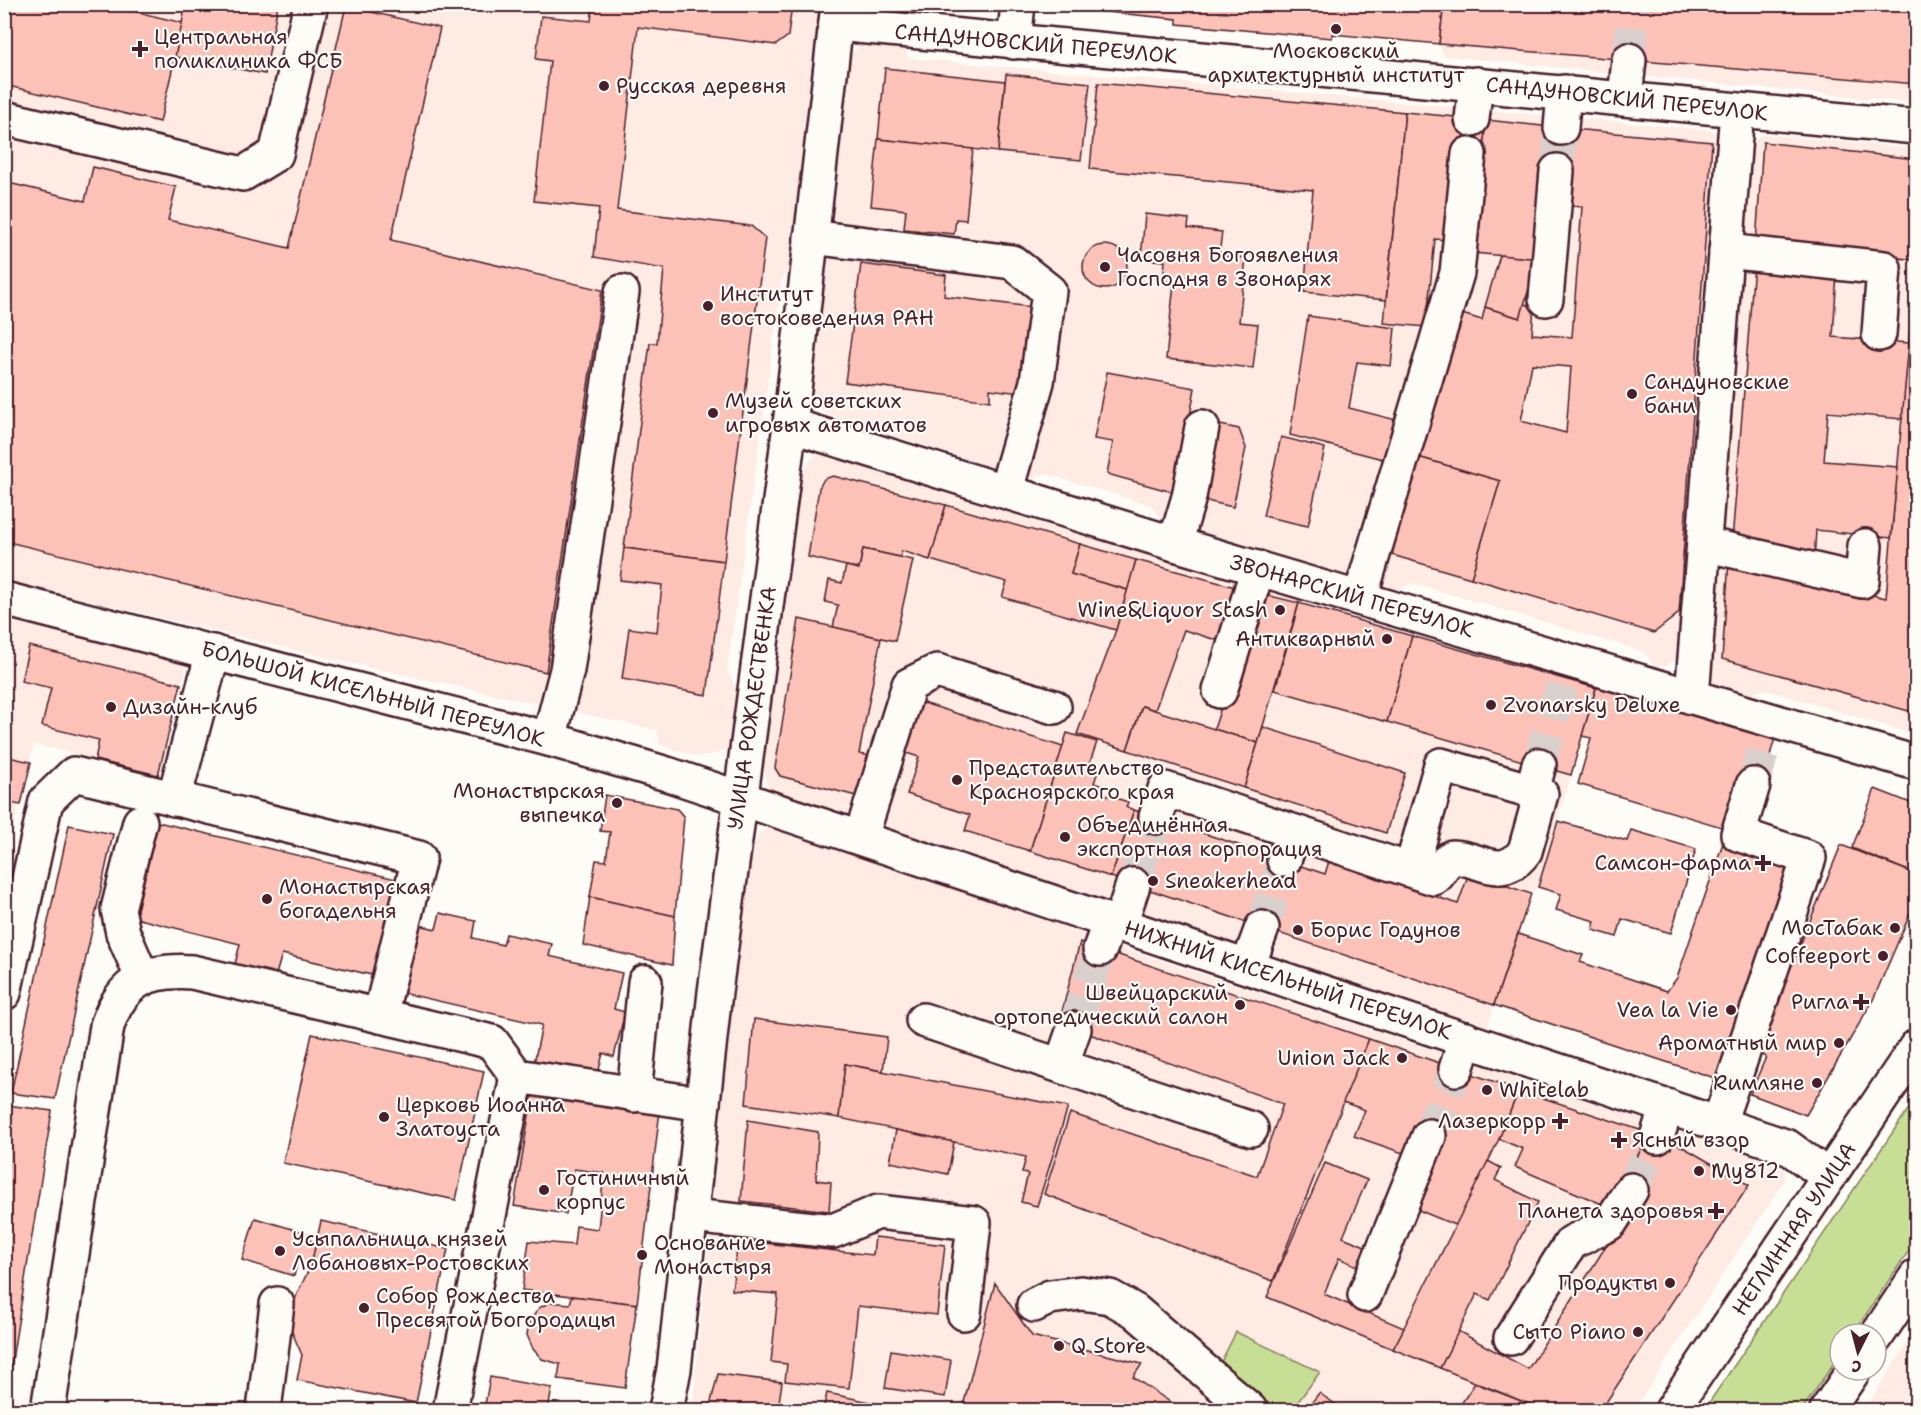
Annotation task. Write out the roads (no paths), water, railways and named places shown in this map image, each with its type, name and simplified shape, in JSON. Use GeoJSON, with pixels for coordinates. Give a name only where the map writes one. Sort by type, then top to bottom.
{"type":"FeatureCollection","features":[{"type":"Feature","properties":{"kind":"street"},"geometry":{"type":"LineString","coordinates":[[4,118],[243,174],[276,154],[310,4]]}},
{"type":"Feature","properties":{"kind":"street"},"geometry":{"type":"LineString","coordinates":[[1014,42],[1018,4]]}},
{"type":"Feature","properties":{"kind":"street","name":"САНДУНОВСКИЙ ПЕРЕУЛОК"},"geometry":{"type":"LineString","coordinates":[[837,14],[1014,42],[1917,127]]}},
{"type":"Feature","properties":{"kind":"street","name":"УЛИЦА РОЖДЕСТВЕНКА"},"geometry":{"type":"LineString","coordinates":[[666,1410],[674,1368],[740,797],[790,425],[837,14]]}},
{"type":"Feature","properties":{"kind":"street"},"geometry":{"type":"LineString","coordinates":[[1625,98],[1629,60]]}},
{"type":"Feature","properties":{"kind":"street"},"geometry":{"type":"LineString","coordinates":[[1472,119],[1476,84]]}},
{"type":"Feature","properties":{"kind":"street"},"geometry":{"type":"LineString","coordinates":[[1561,128],[1564,92]]}},
{"type":"Feature","properties":{"kind":"street"},"geometry":{"type":"LineString","coordinates":[[1692,696],[1737,110]]}},
{"type":"Feature","properties":{"kind":"street"},"geometry":{"type":"LineString","coordinates":[[1360,598],[1457,273],[1469,154]]}},
{"type":"Feature","properties":{"kind":"street"},"geometry":{"type":"LineString","coordinates":[[1546,299],[1557,171]]}},
{"type":"Feature","properties":{"kind":"street"},"geometry":{"type":"LineString","coordinates":[[811,237],[1012,262],[1049,291],[1037,382],[1006,490]]}},
{"type":"Feature","properties":{"kind":"street"},"geometry":{"type":"LineString","coordinates":[[1726,251],[1884,268],[1879,334]]}},
{"type":"Feature","properties":{"kind":"street"},"geometry":{"type":"LineString","coordinates":[[549,740],[567,670],[622,292]]}},
{"type":"Feature","properties":{"kind":"street","name":"ЗВОНАРСКИЙ ПЕРЕУЛОК"},"geometry":{"type":"LineString","coordinates":[[790,425],[1175,544],[1360,598],[1566,670],[1692,696],[1770,728],[1917,763]]}},
{"type":"Feature","properties":{"kind":"street"},"geometry":{"type":"LineString","coordinates":[[1175,544],[1189,497],[1202,427]]}},
{"type":"Feature","properties":{"kind":"street"},"geometry":{"type":"LineString","coordinates":[[1704,544],[1862,581],[1865,546]]}},
{"type":"Feature","properties":{"kind":"street"},"geometry":{"type":"LineString","coordinates":[[1220,691],[1258,568]]}},
{"type":"Feature","properties":{"kind":"street","name":"БОЛЬШОЙ КИСЕЛЬНЫЙ ПЕРЕУЛОК"},"geometry":{"type":"LineString","coordinates":[[4,599],[549,740],[740,797]]}},
{"type":"Feature","properties":{"kind":"street"},"geometry":{"type":"LineString","coordinates":[[174,799],[213,652]]}},
{"type":"Feature","properties":{"kind":"street"},"geometry":{"type":"LineString","coordinates":[[861,837],[909,685],[937,671],[1054,707]]}},
{"type":"Feature","properties":{"kind":"street"},"geometry":{"type":"LineString","coordinates":[[1156,817],[1165,789],[1289,846],[1427,877],[1438,876],[1444,862],[1452,857],[1493,867],[1504,867],[1519,859],[1525,851],[1541,794],[1535,778],[1441,765],[1415,856]]}},
{"type":"Feature","properties":{"kind":"street"},"geometry":{"type":"LineString","coordinates":[[4,993],[46,801],[74,774],[419,858],[380,1016]]}},
{"type":"Feature","properties":{"kind":"street"},"geometry":{"type":"LineString","coordinates":[[1719,1123],[1809,858],[1738,834],[1753,785]]}},
{"type":"Feature","properties":{"kind":"street","name":"НИЖНИЙ КИСЕЛЬНЫЙ ПЕРЕУЛОК"},"geometry":{"type":"LineString","coordinates":[[740,797],[861,837],[1110,931],[1248,966],[1461,1054],[1662,1122],[1719,1123],[1788,1147],[1828,1177]]}},
{"type":"Feature","properties":{"kind":"street"},"geometry":{"type":"LineString","coordinates":[[140,822],[118,909],[123,933],[142,977]]}},
{"type":"Feature","properties":{"kind":"street"},"geometry":{"type":"LineString","coordinates":[[1110,931],[1133,885]]}},
{"type":"Feature","properties":{"kind":"street"},"geometry":{"type":"LineString","coordinates":[[1248,966],[1262,928]]}},
{"type":"Feature","properties":{"kind":"street"},"geometry":{"type":"LineString","coordinates":[[48,1410],[107,1026],[114,1005],[142,977],[167,970],[192,972],[492,1042],[517,1076],[703,1104]]}},
{"type":"Feature","properties":{"kind":"street"},"geometry":{"type":"LineString","coordinates":[[634,1095],[645,982]]}},
{"type":"Feature","properties":{"kind":"street"},"geometry":{"type":"LineString","coordinates":[[923,1020],[1251,1129]]}},
{"type":"Feature","properties":{"kind":"street"},"geometry":{"type":"LineString","coordinates":[[1061,1066],[1074,1029]]}},
{"type":"Feature","properties":{"kind":"street","name":"НЕГЛИННАЯ УЛИЦА"},"geometry":{"type":"LineString","coordinates":[[1672,1410],[1917,1047]]}},
{"type":"Feature","properties":{"kind":"street"},"geometry":{"type":"LineString","coordinates":[[450,1410],[517,1076]]}},
{"type":"Feature","properties":{"kind":"street"},"geometry":{"type":"LineString","coordinates":[[1365,1295],[1429,1136]]}},
{"type":"Feature","properties":{"kind":"street"},"geometry":{"type":"LineString","coordinates":[[1511,1338],[1570,1243],[1610,1223],[1631,1190]]}},
{"type":"Feature","properties":{"kind":"street"},"geometry":{"type":"LineString","coordinates":[[691,1215],[833,1231],[878,1212],[974,1223],[964,1313]]}},
{"type":"Feature","properties":{"kind":"street"},"geometry":{"type":"LineString","coordinates":[[1888,1326],[1908,1309],[1917,1276]]}},
{"type":"Feature","properties":{"kind":"street"},"geometry":{"type":"LineString","coordinates":[[1034,1305],[1050,1297],[1082,1293],[1110,1297],[1135,1311],[1250,1410]]}},
{"type":"Feature","properties":{"kind":"street"},"geometry":{"type":"LineString","coordinates":[[264,1410],[277,1304]]}},
{"type":"Feature","properties":{"kind":"street"},"geometry":{"type":"LineString","coordinates":[[1827,1410],[1846,1382]]}},
{"type":"Feature","properties":{"kind":"tunnel"},"geometry":{"type":"LineString","coordinates":[[1629,60],[1633,4]]}},
{"type":"Feature","properties":{"kind":"tunnel"},"geometry":{"type":"LineString","coordinates":[[1557,171],[1561,128]]}},
{"type":"Feature","properties":{"kind":"tunnel"},"geometry":{"type":"LineString","coordinates":[[1539,765],[1564,679]]}},
{"type":"Feature","properties":{"kind":"tunnel"},"geometry":{"type":"LineString","coordinates":[[1753,785],[1767,736]]}},
{"type":"Feature","properties":{"kind":"tunnel"},"geometry":{"type":"LineString","coordinates":[[1133,885],[1156,817]]}},
{"type":"Feature","properties":{"kind":"tunnel"},"geometry":{"type":"LineString","coordinates":[[1262,928],[1284,860]]}},
{"type":"Feature","properties":{"kind":"tunnel"},"geometry":{"type":"LineString","coordinates":[[1074,1029],[1100,949]]}},
{"type":"Feature","properties":{"kind":"tunnel"},"geometry":{"type":"LineString","coordinates":[[1429,1136],[1456,1069]]}},
{"type":"Feature","properties":{"kind":"tunnel"},"geometry":{"type":"LineString","coordinates":[[1631,1190],[1657,1137]]}},
{"type":"Feature","properties":{"kind":"place","name":"Московский архитектурный институт"},"geometry":{"type":"Point","coordinates":[1336,29]}},
{"type":"Feature","properties":{"kind":"place","name":"Центральная поликлиника ФСБ"},"geometry":{"type":"Point","coordinates":[140,49]}},
{"type":"Feature","properties":{"kind":"place","name":"Русская деревня"},"geometry":{"type":"Point","coordinates":[604,86]}},
{"type":"Feature","properties":{"kind":"place","name":"Часовня Богоявления Господня в Звонарях"},"geometry":{"type":"Point","coordinates":[1105,267]}},
{"type":"Feature","properties":{"kind":"place","name":"Институт востоковедения РАН"},"geometry":{"type":"Point","coordinates":[708,306]}},
{"type":"Feature","properties":{"kind":"place","name":"Сандуновские бани"},"geometry":{"type":"Point","coordinates":[1632,394]}},
{"type":"Feature","properties":{"kind":"place","name":"Музей советских игровых автоматов"},"geometry":{"type":"Point","coordinates":[713,413]}},
{"type":"Feature","properties":{"kind":"place","name":"Wine&Liquor Stash"},"geometry":{"type":"Point","coordinates":[1280,610]}},
{"type":"Feature","properties":{"kind":"place","name":"Антикварный"},"geometry":{"type":"Point","coordinates":[1387,639]}},
{"type":"Feature","properties":{"kind":"place","name":"Zvonarsky Deluxe"},"geometry":{"type":"Point","coordinates":[1491,705]}},
{"type":"Feature","properties":{"kind":"place","name":"Дизайн-клуб"},"geometry":{"type":"Point","coordinates":[111,707]}},
{"type":"Feature","properties":{"kind":"place","name":"Представительство Красноярского края"},"geometry":{"type":"Point","coordinates":[957,780]}},
{"type":"Feature","properties":{"kind":"place","name":"Монастырская выпечка"},"geometry":{"type":"Point","coordinates":[617,803]}},
{"type":"Feature","properties":{"kind":"place","name":"Объединённая экспортная корпорация"},"geometry":{"type":"Point","coordinates":[1065,837]}},
{"type":"Feature","properties":{"kind":"place","name":"Самсон-фарма"},"geometry":{"type":"Point","coordinates":[1763,863]}},
{"type":"Feature","properties":{"kind":"place","name":"Sneakerhead"},"geometry":{"type":"Point","coordinates":[1153,881]}},
{"type":"Feature","properties":{"kind":"place","name":"Монастырская богадельня"},"geometry":{"type":"Point","coordinates":[267,899]}},
{"type":"Feature","properties":{"kind":"place","name":"МосТабак"},"geometry":{"type":"Point","coordinates":[1895,928]}},
{"type":"Feature","properties":{"kind":"place","name":"Борис Годунов"},"geometry":{"type":"Point","coordinates":[1298,930]}},
{"type":"Feature","properties":{"kind":"place","name":"Coffeeport"},"geometry":{"type":"Point","coordinates":[1883,956]}},
{"type":"Feature","properties":{"kind":"place","name":"Ригла"},"geometry":{"type":"Point","coordinates":[1861,1002]}},
{"type":"Feature","properties":{"kind":"place","name":"Швейцарский ортопедический салон"},"geometry":{"type":"Point","coordinates":[1240,1005]}},
{"type":"Feature","properties":{"kind":"place","name":"Vea la Vie"},"geometry":{"type":"Point","coordinates":[1731,1010]}},
{"type":"Feature","properties":{"kind":"place","name":"Ароматный мир"},"geometry":{"type":"Point","coordinates":[1839,1043]}},
{"type":"Feature","properties":{"kind":"place","name":"Union Jack"},"geometry":{"type":"Point","coordinates":[1402,1058]}},
{"type":"Feature","properties":{"kind":"place","name":"Rимляне"},"geometry":{"type":"Point","coordinates":[1817,1083]}},
{"type":"Feature","properties":{"kind":"place","name":"Whitelab"},"geometry":{"type":"Point","coordinates":[1487,1090]}},
{"type":"Feature","properties":{"kind":"place","name":"Церковь Иоанна Златоуста"},"geometry":{"type":"Point","coordinates":[384,1117]}},
{"type":"Feature","properties":{"kind":"place","name":"Лазеркорр"},"geometry":{"type":"Point","coordinates":[1560,1121]}},
{"type":"Feature","properties":{"kind":"place","name":"Ясный взор"},"geometry":{"type":"Point","coordinates":[1619,1140]}},
{"type":"Feature","properties":{"kind":"place","name":"My812"},"geometry":{"type":"Point","coordinates":[1699,1171]}},
{"type":"Feature","properties":{"kind":"place","name":"Гостиничный корпус"},"geometry":{"type":"Point","coordinates":[544,1190]}},
{"type":"Feature","properties":{"kind":"place","name":"Планета здоровья"},"geometry":{"type":"Point","coordinates":[1716,1211]}},
{"type":"Feature","properties":{"kind":"place","name":"Усыпальница князей Лобановых-Ростовских"},"geometry":{"type":"Point","coordinates":[280,1251]}},
{"type":"Feature","properties":{"kind":"place","name":"Основание Монастыря"},"geometry":{"type":"Point","coordinates":[642,1255]}},
{"type":"Feature","properties":{"kind":"place","name":"Продукты"},"geometry":{"type":"Point","coordinates":[1670,1283]}},
{"type":"Feature","properties":{"kind":"place","name":"Собор Рождества Пресвятой Богородицы"},"geometry":{"type":"Point","coordinates":[364,1308]}},
{"type":"Feature","properties":{"kind":"place","name":"Сыто Piano"},"geometry":{"type":"Point","coordinates":[1638,1332]}},
{"type":"Feature","properties":{"kind":"place","name":"Q Store"},"geometry":{"type":"Point","coordinates":[1059,1346]}}]}
